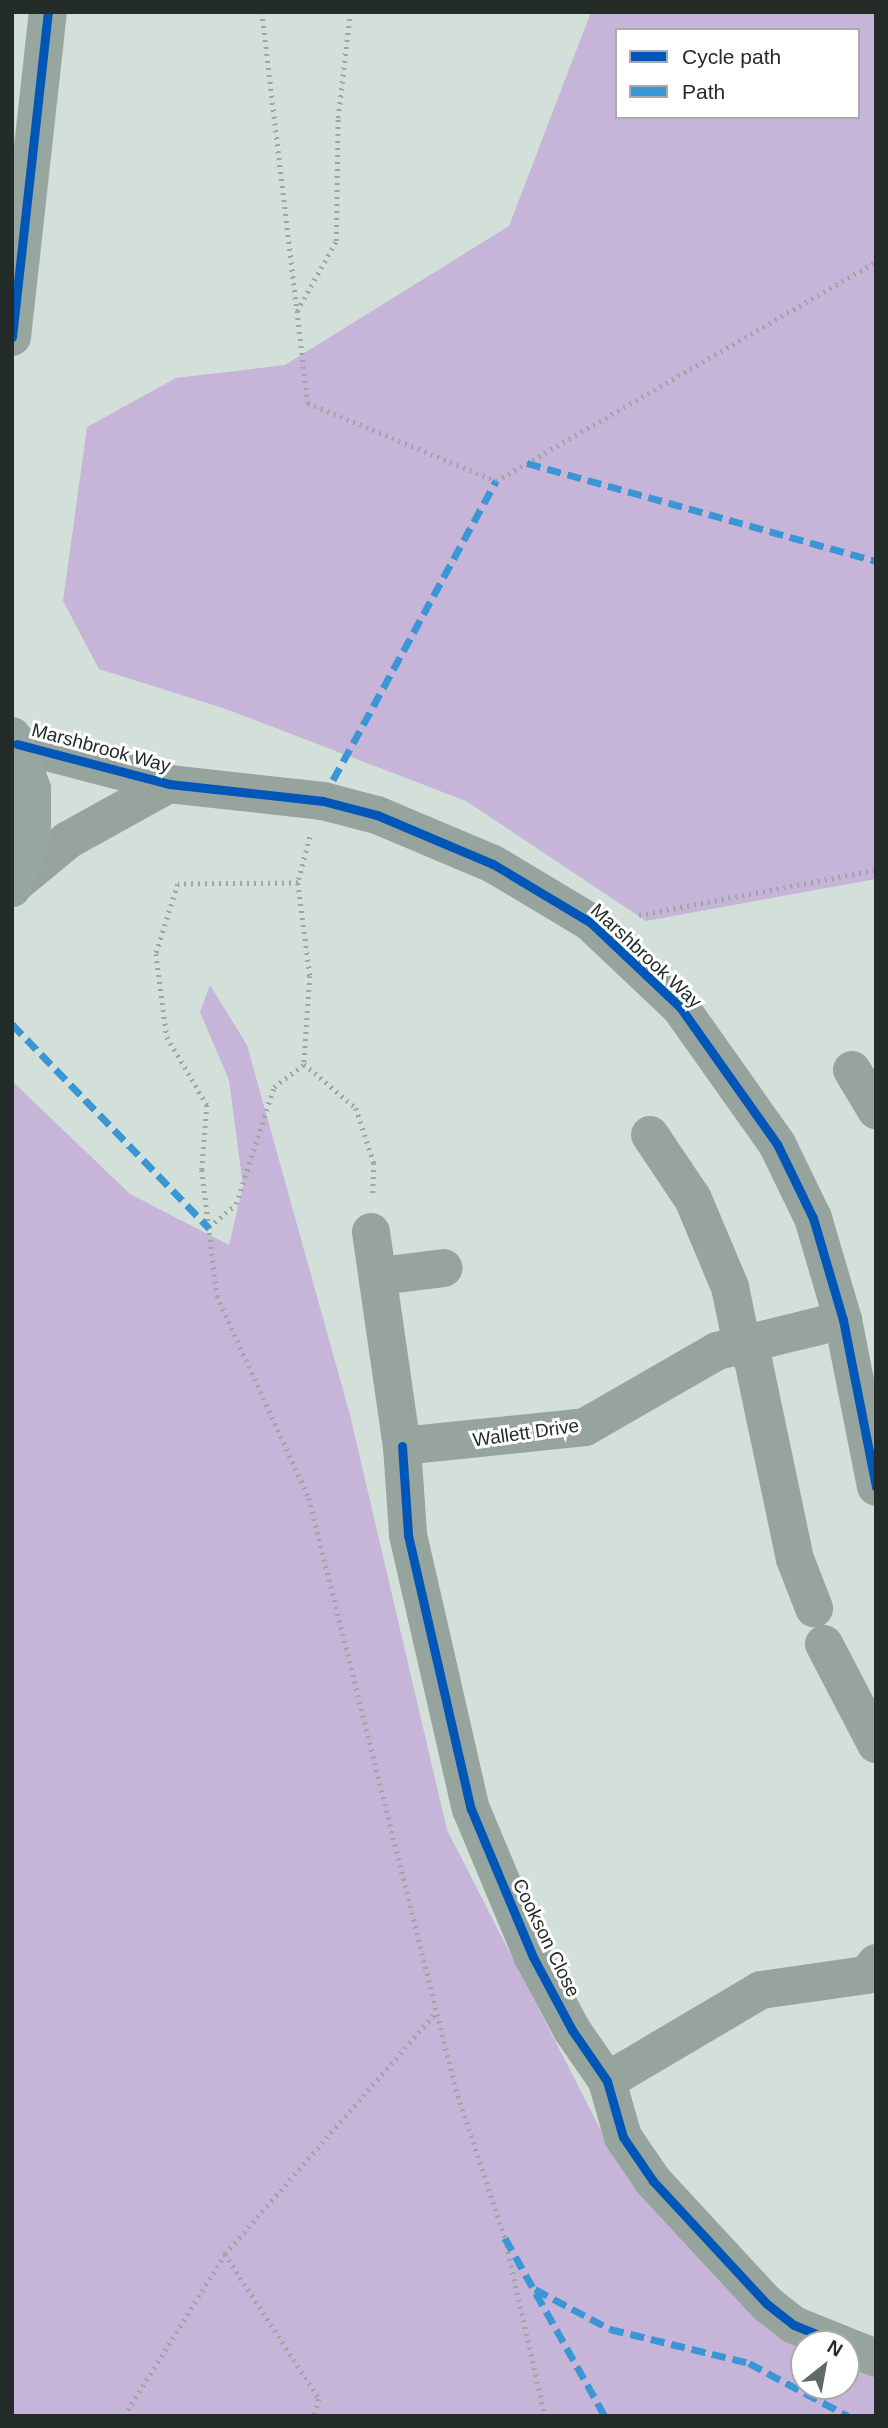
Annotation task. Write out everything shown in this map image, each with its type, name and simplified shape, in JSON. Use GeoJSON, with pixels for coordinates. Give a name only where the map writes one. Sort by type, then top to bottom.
{"type":"FeatureCollection","features":[{"type":"Feature","properties":{"kind":"main road"},"geometry":{"type":"LineString","coordinates":[[12,337],[48,12]]}},
{"type":"Feature","properties":{"kind":"main road"},"geometry":{"type":"LineString","coordinates":[[15,740],[32,789],[32,837],[15,885]]}},
{"type":"Feature","properties":{"kind":"street","name":"Marshbrook Way"},"geometry":{"type":"LineString","coordinates":[[15,740],[169,784],[323,801],[377,815],[493,864],[590,922],[680,1007],[751,1103],[813,1218],[843,1320],[874,1467]]}},
{"type":"Feature","properties":{"kind":"street","name":"Marshbrook Way"},"geometry":{"type":"LineString","coordinates":[[15,885],[68,840],[169,784]]}},
{"type":"Feature","properties":{"kind":"street"},"geometry":{"type":"LineString","coordinates":[[852,1070],[876,1110]]}},
{"type":"Feature","properties":{"kind":"street"},"geometry":{"type":"LineString","coordinates":[[650,1135],[684,1182],[730,1287],[742,1345],[753,1360],[795,1559],[814,1608]]}},
{"type":"Feature","properties":{"kind":"street"},"geometry":{"type":"LineString","coordinates":[[370,1232],[380,1276],[402,1446]]}},
{"type":"Feature","properties":{"kind":"street"},"geometry":{"type":"LineString","coordinates":[[380,1276],[444,1268]]}},
{"type":"Feature","properties":{"kind":"street","name":"Wallett Drive"},"geometry":{"type":"LineString","coordinates":[[402,1446],[584,1427],[717,1351],[843,1320]]}},
{"type":"Feature","properties":{"kind":"street","name":"Cookson Close"},"geometry":{"type":"LineString","coordinates":[[402,1446],[408,1535],[471,1809],[533,1957],[572,2030],[607,2081],[623,2137],[653,2181],[709,2245],[794,2325],[806,2330]]}},
{"type":"Feature","properties":{"kind":"street"},"geometry":{"type":"LineString","coordinates":[[824,1644],[876,1744]]}},
{"type":"Feature","properties":{"kind":"street"},"geometry":{"type":"LineString","coordinates":[[607,2081],[761,1990],[867,1975],[876,1964]]}},
{"type":"Feature","properties":{"kind":"path"},"geometry":{"type":"LineString","coordinates":[[262,12],[308,403],[496,481],[876,262]]}},
{"type":"Feature","properties":{"kind":"path"},"geometry":{"type":"LineString","coordinates":[[297,312],[336,241],[338,118],[350,12]]}},
{"type":"Feature","properties":{"kind":"path"},"geometry":{"type":"LineString","coordinates":[[209,1228],[236,1204],[274,1087],[304,1064],[310,976],[298,883],[312,825]]}},
{"type":"Feature","properties":{"kind":"path"},"geometry":{"type":"LineString","coordinates":[[590,922],[876,870]]}},
{"type":"Feature","properties":{"kind":"path"},"geometry":{"type":"LineString","coordinates":[[298,883],[178,884],[156,954],[167,1037],[207,1105],[202,1170],[217,1296],[309,1498],[456,2089],[505,2238],[545,2416]]}},
{"type":"Feature","properties":{"kind":"path"},"geometry":{"type":"LineString","coordinates":[[304,1064],[356,1108],[374,1164],[370,1232]]}},
{"type":"Feature","properties":{"kind":"path"},"geometry":{"type":"LineString","coordinates":[[124,2416],[225,2254],[437,2011]]}},
{"type":"Feature","properties":{"kind":"path"},"geometry":{"type":"LineString","coordinates":[[225,2254],[319,2399],[314,2416]]}},
{"type":"Feature","properties":{"kind":"shaded area"},"geometry":{"type":"Polygon","coordinates":[[[591,12],[876,12],[876,879],[646,921],[466,801],[226,709],[99,669],[63,601],[87,427],[176,378],[285,365],[509,226],[591,12]]]}},
{"type":"Feature","properties":{"kind":"shaded area"},"geometry":{"type":"Polygon","coordinates":[[[210,985],[247,1045],[350,1415],[447,1830],[610,2148],[790,2330],[790,2400],[860,2400],[860,2360],[876,2366],[876,2416],[12,2416],[12,1081],[130,1194],[229,1245],[243,1186],[229,1080],[200,1012],[210,985]]]}},
{"type":"Feature","properties":{"kind":"marked path"},"geometry":{"type":"LineString","coordinates":[[527,463],[876,561]]}},
{"type":"Feature","properties":{"kind":"marked path"},"geometry":{"type":"LineString","coordinates":[[333,780],[496,481]]}},
{"type":"Feature","properties":{"kind":"marked path"},"geometry":{"type":"LineString","coordinates":[[12,1024],[209,1228]]}},
{"type":"Feature","properties":{"kind":"marked path"},"geometry":{"type":"LineString","coordinates":[[505,2238],[605,2416]]}},
{"type":"Feature","properties":{"kind":"marked path"},"geometry":{"type":"LineString","coordinates":[[535,2289],[610,2329],[749,2363],[848,2416]]}},
{"type":"Feature","properties":{"kind":"cycle path"},"geometry":{"type":"LineString","coordinates":[[12,337],[48,12]]}},
{"type":"Feature","properties":{"kind":"cycle path"},"geometry":{"type":"LineString","coordinates":[[17,744],[169,784],[323,801],[377,815],[493,864],[590,922],[680,1007],[777,1144],[813,1218],[843,1320],[876,1487]]}},
{"type":"Feature","properties":{"kind":"cycle path"},"geometry":{"type":"LineString","coordinates":[[402,1446],[408,1535],[471,1809],[533,1957],[572,2030],[607,2081],[623,2137],[653,2181],[767,2304],[794,2325],[806,2330]]}}]}
